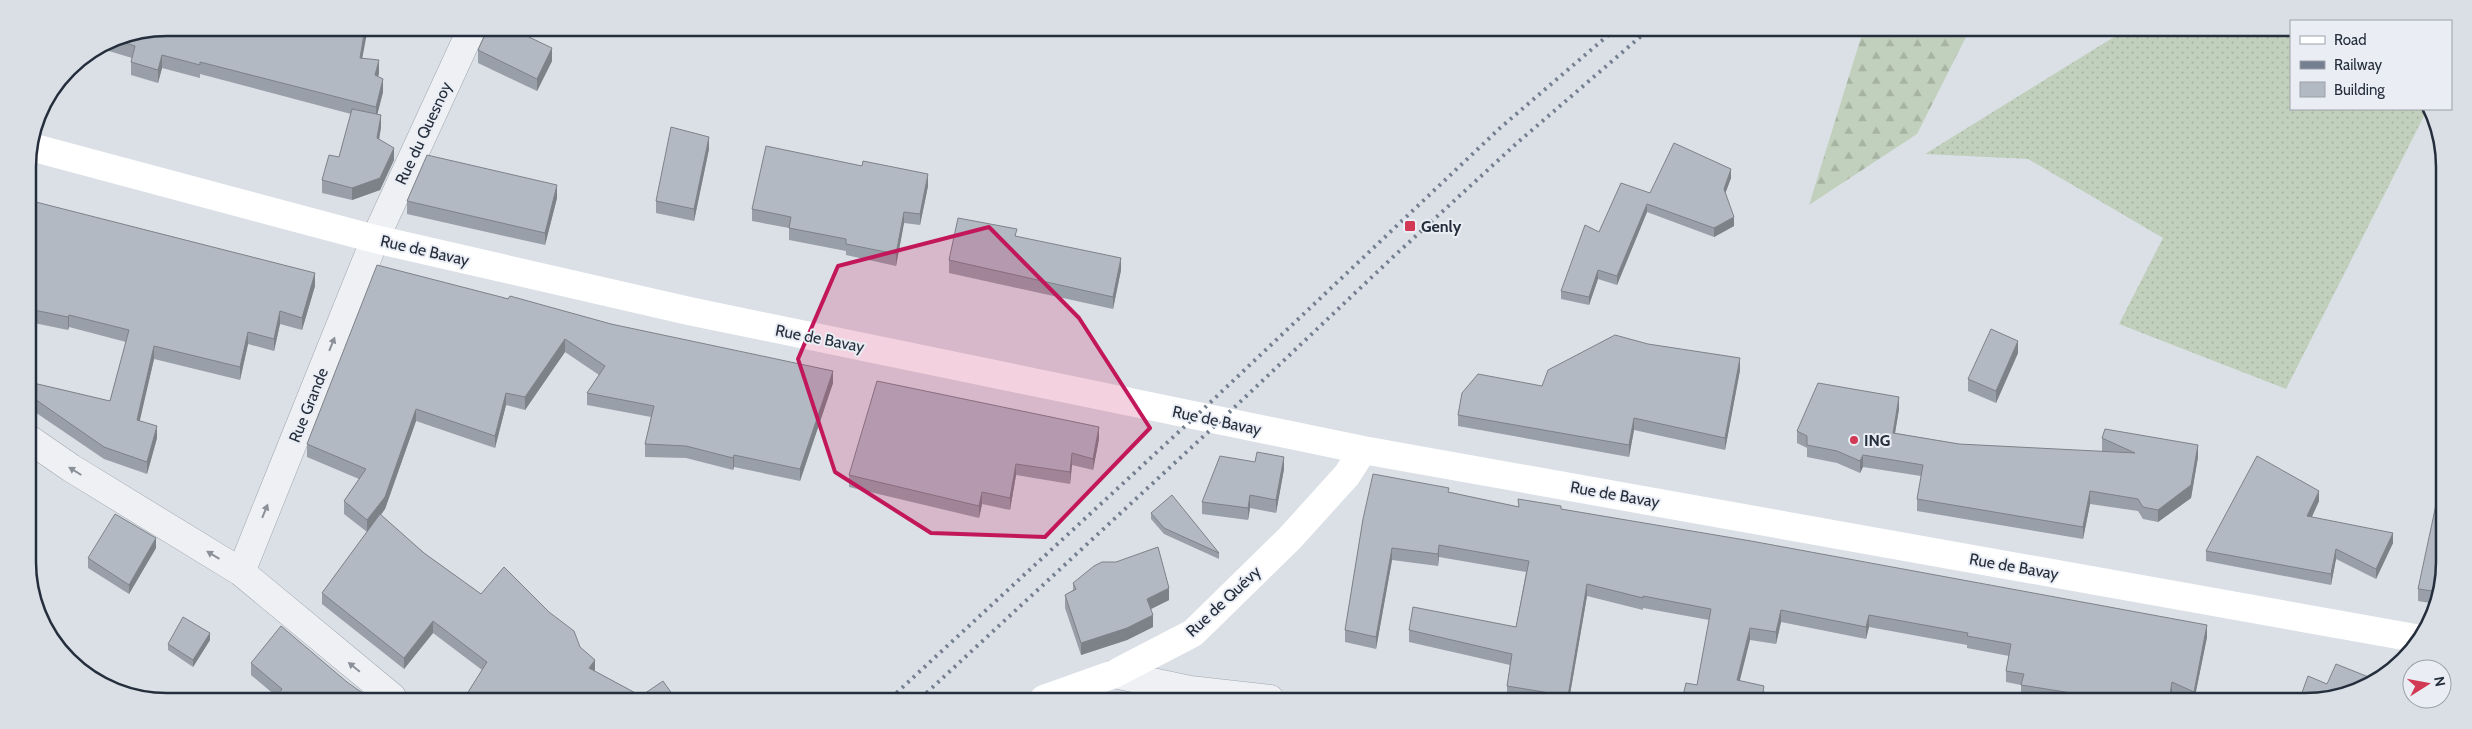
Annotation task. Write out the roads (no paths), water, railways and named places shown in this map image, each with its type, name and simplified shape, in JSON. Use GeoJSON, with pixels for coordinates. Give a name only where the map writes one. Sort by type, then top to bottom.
{"type":"FeatureCollection","features":[{"type":"Feature","properties":{"kind":"main road","name":"Rue de Bavay"},"geometry":{"type":"LineString","coordinates":[[37,149],[375,239],[689,311],[1364,450],[2411,637]]}},
{"type":"Feature","properties":{"kind":"main road","name":"Rue de Quévy"},"geometry":{"type":"LineString","coordinates":[[1062,693],[1114,674],[1193,633],[1290,538],[1347,474],[1364,450]]}},
{"type":"Feature","properties":{"kind":"street","name":"Rue du Quesnoy"},"geometry":{"type":"LineString","coordinates":[[375,239],[468,37]]}},
{"type":"Feature","properties":{"kind":"street","name":"Rue Grande"},"geometry":{"type":"LineString","coordinates":[[241,572],[375,239]]}},
{"type":"Feature","properties":{"kind":"street"},"geometry":{"type":"LineString","coordinates":[[36,444],[71,468],[241,572],[387,693]]}},
{"type":"Feature","properties":{"kind":"street"},"geometry":{"type":"LineString","coordinates":[[1114,674],[1190,690],[1212,693]]}},
{"type":"Feature","properties":{"kind":"railway"},"geometry":{"type":"LineString","coordinates":[[897,693],[1197,415],[1500,128],[1607,36]]}},
{"type":"Feature","properties":{"kind":"railway"},"geometry":{"type":"LineString","coordinates":[[927,693],[1517,143],[1641,36]]}},
{"type":"Feature","properties":{"kind":"place","name":"Genly"},"geometry":{"type":"Point","coordinates":[1410,226]}},
{"type":"Feature","properties":{"kind":"place","name":"ING"},"geometry":{"type":"Point","coordinates":[1854,440]}}]}
